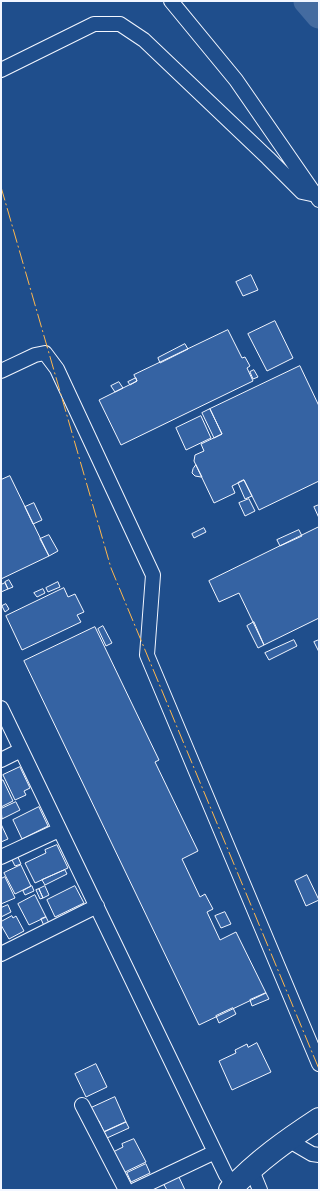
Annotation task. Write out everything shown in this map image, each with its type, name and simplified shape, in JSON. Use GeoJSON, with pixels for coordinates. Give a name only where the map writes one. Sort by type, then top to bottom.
{"type":"FeatureCollection","features":[{"type":"Feature","properties":{"kind":"main road"},"geometry":{"type":"LineString","coordinates":[[232,1188],[251,1168],[319,1119]]}},
{"type":"Feature","properties":{"kind":"street"},"geometry":{"type":"LineString","coordinates":[[171,1],[236,80],[317,198]]}},
{"type":"Feature","properties":{"kind":"street"},"geometry":{"type":"LineString","coordinates":[[1,70],[94,24],[120,24],[144,40],[302,192],[317,198]]}},
{"type":"Feature","properties":{"kind":"street"},"geometry":{"type":"LineString","coordinates":[[1,371],[35,355],[45,353],[57,369],[153,575],[147,655],[319,1064]]}},
{"type":"Feature","properties":{"kind":"street"},"geometry":{"type":"LineString","coordinates":[[1,708],[232,1188]]}},
{"type":"Feature","properties":{"kind":"street"},"geometry":{"type":"LineString","coordinates":[[1,760],[21,750]]}},
{"type":"Feature","properties":{"kind":"street"},"geometry":{"type":"LineString","coordinates":[[1,857],[59,830]]}},
{"type":"Feature","properties":{"kind":"street"},"geometry":{"type":"LineString","coordinates":[[1,954],[97,906]]}},
{"type":"Feature","properties":{"kind":"street"},"geometry":{"type":"LineString","coordinates":[[82,1105],[126,1190]]}},
{"type":"Feature","properties":{"kind":"street"},"geometry":{"type":"LineString","coordinates":[[288,1140],[312,1154],[319,1155]]}},
{"type":"Feature","properties":{"kind":"street"},"geometry":{"type":"LineString","coordinates":[[135,1190],[215,1152]]}},
{"type":"Feature","properties":{"kind":"street"},"geometry":{"type":"LineString","coordinates":[[251,1168],[260,1190]]}},
{"type":"Feature","properties":{"kind":"building"},"geometry":{"type":"Polygon","coordinates":[[[251,275],[258,290],[243,296],[236,282],[251,275]]]}},
{"type":"Feature","properties":{"kind":"building"},"geometry":{"type":"Polygon","coordinates":[[[275,321],[293,358],[267,371],[248,334],[275,321]]]}},
{"type":"Feature","properties":{"kind":"building"},"geometry":{"type":"Polygon","coordinates":[[[228,330],[242,358],[245,357],[250,366],[247,368],[253,381],[121,445],[99,400],[137,381],[134,375],[228,330]]]}},
{"type":"Feature","properties":{"kind":"building"},"geometry":{"type":"Polygon","coordinates":[[[185,344],[188,349],[160,363],[158,358],[185,344]]]}},
{"type":"Feature","properties":{"kind":"building"},"geometry":{"type":"Polygon","coordinates":[[[300,366],[319,406],[319,481],[259,510],[244,480],[232,486],[235,493],[214,503],[194,461],[195,455],[204,451],[201,444],[222,434],[210,409],[300,366]]]}},
{"type":"Feature","properties":{"kind":"building"},"geometry":{"type":"Polygon","coordinates":[[[254,370],[258,377],[253,379],[250,372],[254,370]]]}},
{"type":"Feature","properties":{"kind":"building"},"geometry":{"type":"Polygon","coordinates":[[[136,378],[137,381],[130,385],[128,382],[136,378]]]}},
{"type":"Feature","properties":{"kind":"building"},"geometry":{"type":"Polygon","coordinates":[[[119,382],[123,388],[115,392],[111,386],[119,382]]]}},
{"type":"Feature","properties":{"kind":"building"},"geometry":{"type":"Polygon","coordinates":[[[210,409],[222,434],[214,438],[202,413],[210,409]]]}},
{"type":"Feature","properties":{"kind":"building"},"geometry":{"type":"Polygon","coordinates":[[[201,416],[211,438],[186,450],[176,428],[201,416]]]}},
{"type":"Feature","properties":{"kind":"building"},"geometry":{"type":"Polygon","coordinates":[[[196,465],[202,477],[195,476],[192,473],[196,465]]]}},
{"type":"Feature","properties":{"kind":"building"},"geometry":{"type":"Polygon","coordinates":[[[10,476],[49,556],[1,579],[1,480],[10,476]]]}},
{"type":"Feature","properties":{"kind":"building"},"geometry":{"type":"Polygon","coordinates":[[[244,480],[252,496],[245,499],[238,483],[244,480]]]}},
{"type":"Feature","properties":{"kind":"building"},"geometry":{"type":"Polygon","coordinates":[[[249,499],[255,511],[245,516],[239,503],[249,499]]]}},
{"type":"Feature","properties":{"kind":"building"},"geometry":{"type":"Polygon","coordinates":[[[34,503],[42,520],[33,524],[25,507],[34,503]]]}},
{"type":"Feature","properties":{"kind":"building"},"geometry":{"type":"Polygon","coordinates":[[[319,505],[319,518],[314,507],[319,505]]]}},
{"type":"Feature","properties":{"kind":"building"},"geometry":{"type":"Polygon","coordinates":[[[319,527],[319,618],[264,645],[239,593],[219,602],[209,581],[319,527]]]}},
{"type":"Feature","properties":{"kind":"building"},"geometry":{"type":"Polygon","coordinates":[[[204,528],[206,532],[194,538],[192,534],[204,528]]]}},
{"type":"Feature","properties":{"kind":"building"},"geometry":{"type":"Polygon","coordinates":[[[299,530],[302,536],[280,546],[277,540],[299,530]]]}},
{"type":"Feature","properties":{"kind":"building"},"geometry":{"type":"Polygon","coordinates":[[[49,535],[58,551],[49,556],[40,539],[49,535]]]}},
{"type":"Feature","properties":{"kind":"building"},"geometry":{"type":"Polygon","coordinates":[[[9,580],[13,587],[8,589],[5,582],[9,580]]]}},
{"type":"Feature","properties":{"kind":"building"},"geometry":{"type":"Polygon","coordinates":[[[58,582],[60,587],[48,592],[46,588],[58,582]]]}},
{"type":"Feature","properties":{"kind":"building"},"geometry":{"type":"Polygon","coordinates":[[[5,583],[8,589],[1,592],[1,585],[5,583]]]}},
{"type":"Feature","properties":{"kind":"building"},"geometry":{"type":"Polygon","coordinates":[[[64,588],[68,597],[75,594],[84,612],[77,615],[81,622],[22,650],[6,616],[64,588]]]}},
{"type":"Feature","properties":{"kind":"building"},"geometry":{"type":"Polygon","coordinates":[[[43,589],[45,593],[37,597],[34,593],[43,589]]]}},
{"type":"Feature","properties":{"kind":"building"},"geometry":{"type":"Polygon","coordinates":[[[6,604],[9,609],[5,612],[2,606],[6,604]]]}},
{"type":"Feature","properties":{"kind":"building"},"geometry":{"type":"Polygon","coordinates":[[[254,622],[264,645],[258,648],[247,626],[254,622]]]}},
{"type":"Feature","properties":{"kind":"building"},"geometry":{"type":"Polygon","coordinates":[[[103,626],[112,643],[106,646],[98,629],[103,626]]]}},
{"type":"Feature","properties":{"kind":"building"},"geometry":{"type":"Polygon","coordinates":[[[95,627],[159,760],[155,762],[198,851],[182,859],[200,897],[205,894],[213,909],[207,912],[220,940],[236,932],[266,993],[199,1025],[24,661],[95,627]]]}},
{"type":"Feature","properties":{"kind":"building"},"geometry":{"type":"Polygon","coordinates":[[[294,640],[297,646],[269,660],[265,653],[294,640]]]}},
{"type":"Feature","properties":{"kind":"building"},"geometry":{"type":"Polygon","coordinates":[[[319,640],[319,652],[314,642],[319,640]]]}},
{"type":"Feature","properties":{"kind":"building"},"geometry":{"type":"Polygon","coordinates":[[[20,767],[30,788],[24,791],[26,795],[15,800],[3,775],[20,767]]]}},
{"type":"Feature","properties":{"kind":"building"},"geometry":{"type":"Polygon","coordinates":[[[1,780],[3,780],[13,801],[1,807],[1,780]]]}},
{"type":"Feature","properties":{"kind":"building"},"geometry":{"type":"Polygon","coordinates":[[[16,802],[20,810],[2,819],[1,809],[16,802]]]}},
{"type":"Feature","properties":{"kind":"building"},"geometry":{"type":"Polygon","coordinates":[[[39,807],[48,826],[22,839],[13,820],[39,807]]]}},
{"type":"Feature","properties":{"kind":"building"},"geometry":{"type":"Polygon","coordinates":[[[1,824],[8,839],[1,842],[1,824]]]}},
{"type":"Feature","properties":{"kind":"building"},"geometry":{"type":"Polygon","coordinates":[[[57,845],[68,868],[35,883],[25,863],[46,853],[45,850],[57,845]]]}},
{"type":"Feature","properties":{"kind":"building"},"geometry":{"type":"Polygon","coordinates":[[[17,855],[21,864],[15,866],[11,858],[17,855]]]}},
{"type":"Feature","properties":{"kind":"building"},"geometry":{"type":"Polygon","coordinates":[[[21,865],[31,886],[15,894],[4,873],[21,865]]]}},
{"type":"Feature","properties":{"kind":"building"},"geometry":{"type":"Polygon","coordinates":[[[65,870],[67,874],[45,885],[42,880],[65,870]]]}},
{"type":"Feature","properties":{"kind":"building"},"geometry":{"type":"Polygon","coordinates":[[[307,875],[319,900],[306,906],[295,881],[307,875]]]}},
{"type":"Feature","properties":{"kind":"building"},"geometry":{"type":"Polygon","coordinates":[[[5,877],[15,898],[1,904],[1,879],[5,877]]]}},
{"type":"Feature","properties":{"kind":"building"},"geometry":{"type":"Polygon","coordinates":[[[32,886],[34,891],[25,895],[23,891],[32,886]]]}},
{"type":"Feature","properties":{"kind":"building"},"geometry":{"type":"Polygon","coordinates":[[[45,886],[49,895],[43,898],[39,889],[45,886]]]}},
{"type":"Feature","properties":{"kind":"building"},"geometry":{"type":"Polygon","coordinates":[[[75,886],[84,903],[55,917],[47,900],[75,886]]]}},
{"type":"Feature","properties":{"kind":"building"},"geometry":{"type":"Polygon","coordinates":[[[39,889],[43,898],[40,899],[36,890],[39,889]]]}},
{"type":"Feature","properties":{"kind":"building"},"geometry":{"type":"Polygon","coordinates":[[[35,895],[46,917],[29,925],[18,904],[35,895]]]}},
{"type":"Feature","properties":{"kind":"building"},"geometry":{"type":"Polygon","coordinates":[[[8,905],[11,912],[1,917],[1,908],[8,905]]]}},
{"type":"Feature","properties":{"kind":"building"},"geometry":{"type":"Polygon","coordinates":[[[225,912],[231,924],[221,928],[215,916],[225,912]]]}},
{"type":"Feature","properties":{"kind":"building"},"geometry":{"type":"Polygon","coordinates":[[[12,916],[13,918],[16,916],[24,931],[9,939],[1,925],[1,922],[12,916]]]}},
{"type":"Feature","properties":{"kind":"building"},"geometry":{"type":"Polygon","coordinates":[[[46,917],[50,925],[45,928],[41,919],[46,917]]]}},
{"type":"Feature","properties":{"kind":"building"},"geometry":{"type":"Polygon","coordinates":[[[266,993],[269,999],[252,1006],[250,1000],[266,993]]]}},
{"type":"Feature","properties":{"kind":"building"},"geometry":{"type":"Polygon","coordinates":[[[233,1008],[236,1014],[219,1023],[216,1016],[233,1008]]]}},
{"type":"Feature","properties":{"kind":"building"},"geometry":{"type":"Polygon","coordinates":[[[257,1043],[271,1072],[232,1090],[219,1061],[236,1053],[235,1050],[247,1044],[248,1047],[257,1043]]]}},
{"type":"Feature","properties":{"kind":"building"},"geometry":{"type":"Polygon","coordinates":[[[96,1064],[107,1087],[86,1097],[75,1074],[96,1064]]]}},
{"type":"Feature","properties":{"kind":"building"},"geometry":{"type":"Polygon","coordinates":[[[115,1097],[126,1122],[104,1132],[99,1121],[97,1122],[91,1108],[115,1097]]]}},
{"type":"Feature","properties":{"kind":"building"},"geometry":{"type":"Polygon","coordinates":[[[126,1122],[129,1128],[107,1138],[104,1132],[126,1122]]]}},
{"type":"Feature","properties":{"kind":"building"},"geometry":{"type":"Polygon","coordinates":[[[134,1139],[146,1162],[123,1173],[113,1152],[123,1147],[122,1144],[134,1139]]]}},
{"type":"Feature","properties":{"kind":"building"},"geometry":{"type":"Polygon","coordinates":[[[146,1164],[150,1173],[131,1182],[127,1173],[146,1164]]]}},
{"type":"Feature","properties":{"kind":"building"},"geometry":{"type":"Polygon","coordinates":[[[178,1175],[185,1190],[167,1190],[163,1183],[178,1175]]]}},
{"type":"Feature","properties":{"kind":"waterway"},"geometry":{"type":"LineString","coordinates":[[307,1],[319,15]]}},
{"type":"Feature","properties":{"kind":"power"},"geometry":{"type":"LineString","coordinates":[[1,187],[111,568],[319,1069]]}}]}
